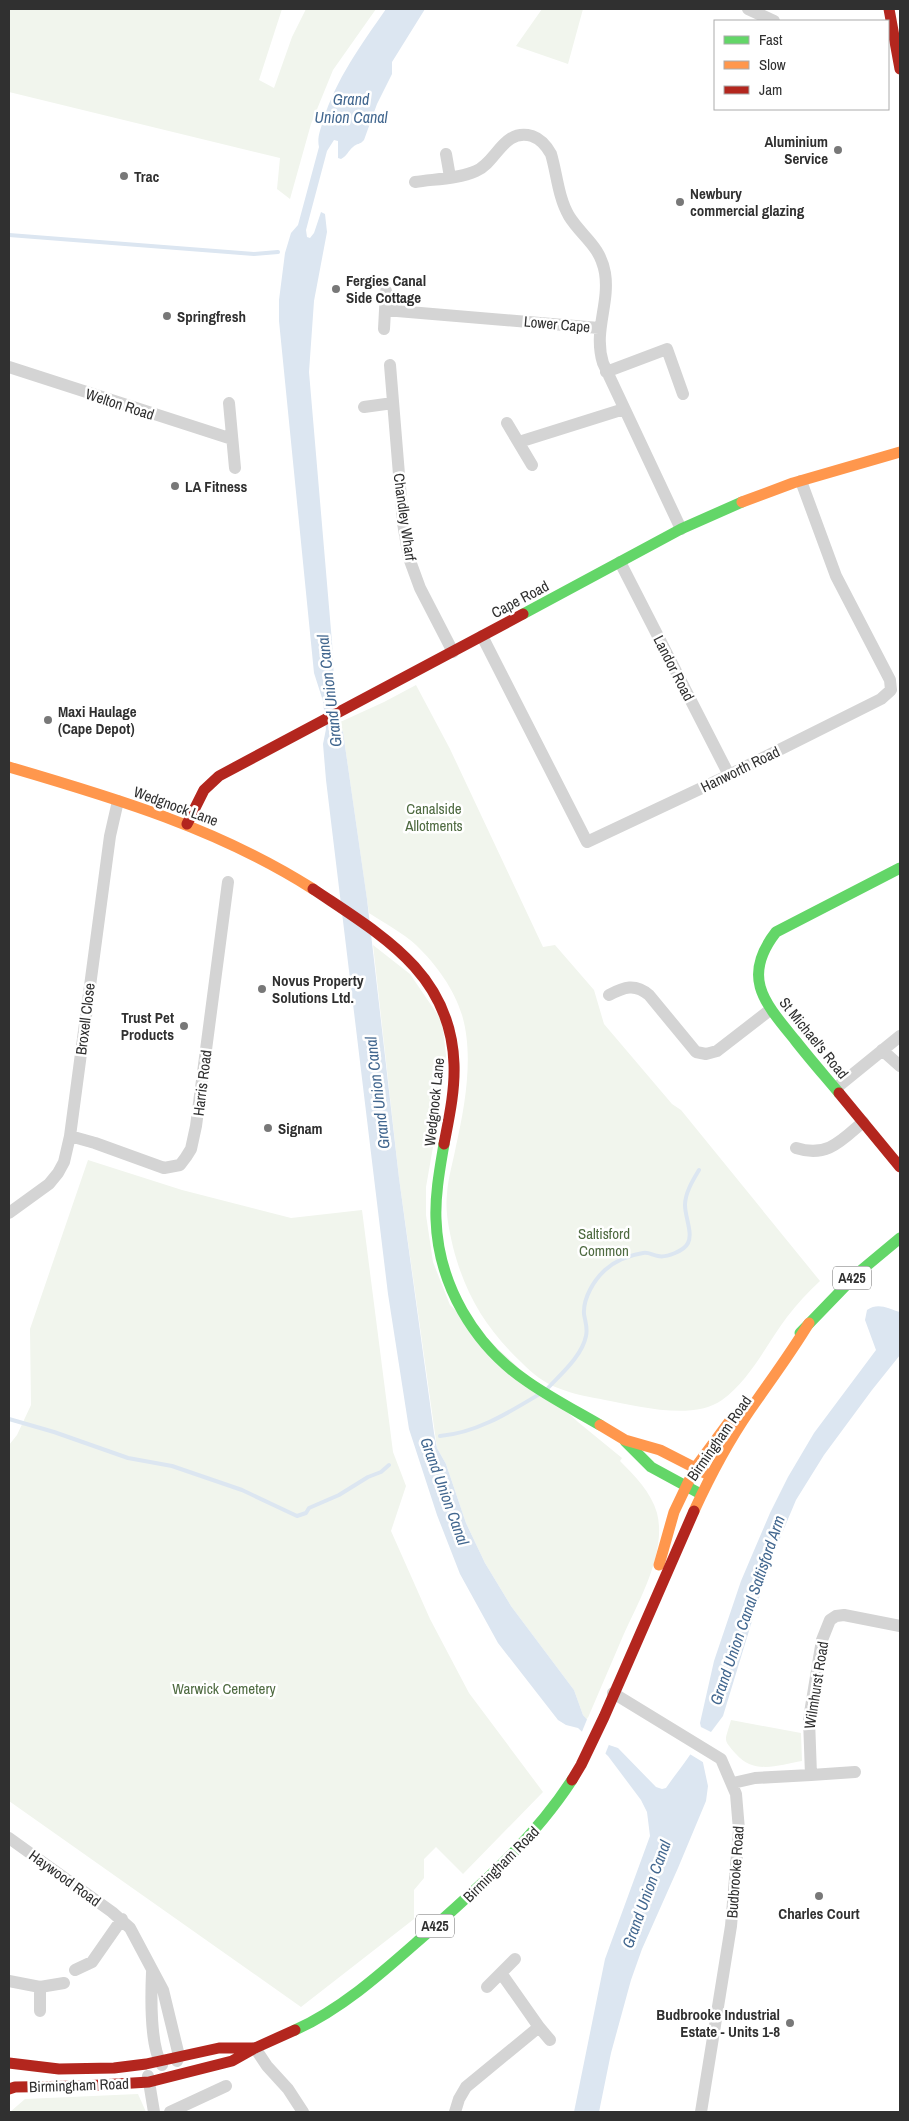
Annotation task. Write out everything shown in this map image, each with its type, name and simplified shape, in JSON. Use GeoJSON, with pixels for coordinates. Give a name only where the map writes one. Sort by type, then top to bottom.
{"type":"FeatureCollection","features":[{"type":"Feature","properties":{"kind":"street"},"geometry":{"type":"LineString","coordinates":[[748,9],[772,20]]}},
{"type":"Feature","properties":{"kind":"street"},"geometry":{"type":"LineString","coordinates":[[889,9],[890,26],[900,68]]}},
{"type":"Feature","properties":{"kind":"street"},"geometry":{"type":"LineString","coordinates":[[415,182],[468,174],[478,170],[504,143],[515,137],[527,135],[544,143],[552,154],[564,206],[575,224],[591,241],[602,261],[606,284],[600,328]]}},
{"type":"Feature","properties":{"kind":"street"},"geometry":{"type":"LineString","coordinates":[[446,154],[450,177]]}},
{"type":"Feature","properties":{"kind":"street"},"geometry":{"type":"LineString","coordinates":[[384,329],[386,291]]}},
{"type":"Feature","properties":{"kind":"street","name":"Lower Cape"},"geometry":{"type":"LineString","coordinates":[[385,310],[600,328],[601,354],[606,372],[681,529]]}},
{"type":"Feature","properties":{"kind":"street"},"geometry":{"type":"LineString","coordinates":[[606,372],[667,349],[683,394]]}},
{"type":"Feature","properties":{"kind":"street","name":"Chandley Wharf"},"geometry":{"type":"LineString","coordinates":[[390,365],[403,523],[409,558],[420,588],[453,652]]}},
{"type":"Feature","properties":{"kind":"street","name":"Welton Road"},"geometry":{"type":"LineString","coordinates":[[9,367],[232,439]]}},
{"type":"Feature","properties":{"kind":"street"},"geometry":{"type":"LineString","coordinates":[[228,403],[235,468]]}},
{"type":"Feature","properties":{"kind":"street"},"geometry":{"type":"LineString","coordinates":[[364,407],[393,403]]}},
{"type":"Feature","properties":{"kind":"street"},"geometry":{"type":"LineString","coordinates":[[519,442],[624,409]]}},
{"type":"Feature","properties":{"kind":"street"},"geometry":{"type":"LineString","coordinates":[[507,423],[532,464]]}},
{"type":"Feature","properties":{"kind":"street","name":"Cape Road"},"geometry":{"type":"LineString","coordinates":[[186,824],[201,795],[219,776],[681,529],[738,503],[801,480],[900,452]]}},
{"type":"Feature","properties":{"kind":"street","name":"Hanworth Road"},"geometry":{"type":"LineString","coordinates":[[482,636],[588,842],[729,775],[881,699],[891,690],[890,680],[827,556],[801,480]]}},
{"type":"Feature","properties":{"kind":"street","name":"Landor Road"},"geometry":{"type":"LineString","coordinates":[[620,562],[729,775]]}},
{"type":"Feature","properties":{"kind":"street","name":"Wedgnock Lane"},"geometry":{"type":"LineString","coordinates":[[9,767],[186,824],[254,854],[318,892],[412,962],[438,997],[448,1022],[454,1049],[455,1067],[452,1102],[435,1210],[440,1261],[457,1303],[479,1337],[512,1371],[538,1389],[625,1440],[660,1450],[710,1475]]}},
{"type":"Feature","properties":{"kind":"street","name":"Broxell Close"},"geometry":{"type":"LineString","coordinates":[[9,1213],[49,1184],[64,1162],[70,1136],[107,851],[118,801]]}},
{"type":"Feature","properties":{"kind":"street","name":"St Michael's Road"},"geometry":{"type":"LineString","coordinates":[[900,868],[785,926],[772,936],[763,948],[758,966],[760,992],[770,1010],[900,1167]]}},
{"type":"Feature","properties":{"kind":"street","name":"Harris Road"},"geometry":{"type":"LineString","coordinates":[[70,1136],[95,1142],[164,1168],[180,1165],[186,1158],[191,1149],[196,1126],[228,882]]}},
{"type":"Feature","properties":{"kind":"street"},"geometry":{"type":"LineString","coordinates":[[609,995],[627,987],[640,988],[649,996],[696,1052],[706,1054],[717,1051],[770,1010]]}},
{"type":"Feature","properties":{"kind":"street"},"geometry":{"type":"LineString","coordinates":[[836,1088],[900,1036]]}},
{"type":"Feature","properties":{"kind":"street"},"geometry":{"type":"LineString","coordinates":[[882,1050],[900,1066]]}},
{"type":"Feature","properties":{"kind":"street"},"geometry":{"type":"LineString","coordinates":[[796,1148],[812,1152],[827,1150],[863,1122]]}},
{"type":"Feature","properties":{"kind":"street","name":"Birmingham Road"},"geometry":{"type":"LineString","coordinates":[[642,1627],[674,1512],[695,1468],[785,1346],[809,1324],[858,1272],[900,1238]]}},
{"type":"Feature","properties":{"kind":"street","name":"Birmingham Road"},"geometry":{"type":"LineString","coordinates":[[9,2088],[149,2082],[232,2061],[255,2048],[306,2025],[332,2010],[415,1944],[484,1883],[522,1846],[562,1795],[581,1765],[604,1717],[710,1475],[749,1411],[809,1324]]}},
{"type":"Feature","properties":{"kind":"street","name":"Wedgnock Lane"},"geometry":{"type":"LineString","coordinates":[[625,1440],[651,1467],[702,1494]]}},
{"type":"Feature","properties":{"kind":"street","name":"Wilmhurst Road"},"geometry":{"type":"LineString","coordinates":[[810,1776],[809,1718],[822,1640],[827,1624],[833,1618],[844,1615],[900,1626]]}},
{"type":"Feature","properties":{"kind":"street","name":"Budbrooke Road"},"geometry":{"type":"LineString","coordinates":[[613,1693],[713,1752],[721,1759],[733,1783],[738,1809],[739,1830],[731,1926],[701,2112]]}},
{"type":"Feature","properties":{"kind":"street"},"geometry":{"type":"LineString","coordinates":[[733,1783],[755,1778],[855,1772]]}},
{"type":"Feature","properties":{"kind":"street","name":"Haywood Road"},"geometry":{"type":"LineString","coordinates":[[9,1838],[122,1920],[136,1936],[163,1990],[179,2056]]}},
{"type":"Feature","properties":{"kind":"street"},"geometry":{"type":"LineString","coordinates":[[75,1970],[92,1962],[122,1920]]}},
{"type":"Feature","properties":{"kind":"street"},"geometry":{"type":"LineString","coordinates":[[487,1987],[515,1959]]}},
{"type":"Feature","properties":{"kind":"street","name":"Haywood Road"},"geometry":{"type":"LineString","coordinates":[[152,1970],[152,2021],[158,2060],[170,2076]]}},
{"type":"Feature","properties":{"kind":"street"},"geometry":{"type":"LineString","coordinates":[[501,1973],[550,2040]]}},
{"type":"Feature","properties":{"kind":"street"},"geometry":{"type":"LineString","coordinates":[[9,1981],[40,1987],[64,1982]]}},
{"type":"Feature","properties":{"kind":"street"},"geometry":{"type":"LineString","coordinates":[[40,1987],[40,2011]]}},
{"type":"Feature","properties":{"kind":"street"},"geometry":{"type":"LineString","coordinates":[[455,2112],[459,2099],[466,2087],[539,2027]]}},
{"type":"Feature","properties":{"kind":"street","name":"Birmingham Road"},"geometry":{"type":"LineString","coordinates":[[9,2063],[26,2067],[59,2069],[93,2068],[145,2064],[229,2047],[255,2048]]}},
{"type":"Feature","properties":{"kind":"street"},"geometry":{"type":"LineString","coordinates":[[255,2048],[271,2070],[288,2088],[302,2112]]}},
{"type":"Feature","properties":{"kind":"street"},"geometry":{"type":"LineString","coordinates":[[170,2076],[179,2056]]}},
{"type":"Feature","properties":{"kind":"street","name":"Birmingham Road"},"geometry":{"type":"LineString","coordinates":[[145,2064],[154,2112]]}},
{"type":"Feature","properties":{"kind":"street"},"geometry":{"type":"LineString","coordinates":[[170,2112],[221,2084]]}},
{"type":"Feature","properties":{"kind":"green space"},"geometry":{"type":"Polygon","coordinates":[[[9,9],[282,9],[259,80],[274,88],[292,37],[306,9],[376,9],[333,70],[311,124],[290,199],[277,189],[280,158],[9,92],[9,9]]]}},
{"type":"Feature","properties":{"kind":"green space"},"geometry":{"type":"Polygon","coordinates":[[[542,9],[583,9],[568,64],[516,46],[542,9]]]}},
{"type":"Feature","properties":{"kind":"green space","name":"Saltisford Common"},"geometry":{"type":"Polygon","coordinates":[[[416,685],[450,749],[543,947],[555,945],[594,990],[604,1024],[672,1104],[681,1110],[820,1281],[787,1317],[741,1383],[722,1400],[710,1406],[696,1410],[681,1411],[648,1408],[575,1394],[548,1383],[526,1367],[498,1337],[478,1310],[464,1280],[452,1240],[447,1201],[448,1182],[467,1080],[466,1030],[459,1005],[444,977],[430,960],[411,941],[369,913],[343,732],[339,728],[338,723],[416,685]]]}},
{"type":"Feature","properties":{"kind":"green space"},"geometry":{"type":"Polygon","coordinates":[[[373,945],[410,974],[442,1021],[446,1055],[443,1090],[426,1187],[426,1215],[433,1262],[450,1305],[578,1422],[622,1458],[620,1461],[647,1491],[657,1513],[659,1528],[658,1544],[650,1576],[587,1720],[583,1715],[574,1690],[511,1606],[485,1563],[466,1523],[446,1464],[437,1448],[399,1178],[373,945]]]}},
{"type":"Feature","properties":{"kind":"green space","name":"Warwick Cemetery"},"geometry":{"type":"Polygon","coordinates":[[[88,1160],[182,1190],[291,1218],[362,1210],[393,1452],[406,1486],[391,1531],[430,1619],[469,1693],[543,1792],[463,1874],[436,1847],[424,1859],[424,1878],[414,1890],[414,1919],[301,2007],[9,1801],[9,1445],[17,1435],[31,1405],[30,1329],[88,1160]]]}},
{"type":"Feature","properties":{"kind":"green space"},"geometry":{"type":"Polygon","coordinates":[[[731,1720],[801,1733],[802,1761],[767,1767],[751,1765],[736,1754],[728,1745],[726,1736],[731,1720]]]}},
{"type":"Feature","properties":{"kind":"green space"},"geometry":{"type":"Polygon","coordinates":[[[138,2094],[146,2112],[10,2112],[25,2099],[138,2094]]]}},
{"type":"Feature","properties":{"kind":"water"},"geometry":{"type":"Polygon","coordinates":[[[386,9],[425,9],[392,62],[392,74],[377,104],[364,140],[354,146],[341,159],[338,158],[338,141],[334,140],[327,151],[306,230],[307,237],[310,238],[314,233],[321,212],[325,214],[327,232],[314,301],[309,372],[332,642],[335,699],[339,728],[343,732],[367,899],[399,1178],[434,1433],[437,1448],[446,1464],[466,1523],[485,1563],[511,1606],[574,1690],[583,1715],[609,1745],[618,1748],[656,1787],[666,1788],[690,1754],[701,1734],[700,1723],[714,1661],[741,1581],[770,1513],[788,1477],[814,1433],[876,1350],[865,1320],[867,1310],[880,1306],[900,1312],[900,1355],[824,1455],[796,1500],[775,1550],[723,1716],[711,1732],[702,1758],[708,1786],[706,1801],[642,1949],[631,1980],[611,2053],[599,2112],[574,2112],[605,1959],[650,1836],[647,1812],[641,1800],[608,1756],[578,1728],[566,1725],[558,1720],[498,1643],[460,1574],[437,1515],[409,1429],[388,1294],[326,780],[323,744],[326,729],[323,701],[314,673],[279,321],[279,300],[285,253],[291,233],[298,225],[319,147],[320,131],[328,106],[350,63],[386,9]]]}},
{"type":"Feature","properties":{"kind":"pier"},"geometry":{"type":"Polygon","coordinates":[[[588,1717],[610,1742],[604,1757],[581,1734],[588,1717]]]}},
{"type":"Feature","properties":{"kind":"pier"},"geometry":{"type":"Polygon","coordinates":[[[697,1725],[713,1733],[704,1758],[706,1764],[688,1753],[699,1732],[697,1725]]]}},
{"type":"Feature","properties":{"kind":"waterway"},"geometry":{"type":"LineString","coordinates":[[9,235],[254,254],[278,252]]}},
{"type":"Feature","properties":{"kind":"waterway"},"geometry":{"type":"LineString","coordinates":[[548,1388],[570,1364],[584,1343],[587,1330],[584,1314],[585,1302],[593,1284],[601,1274],[613,1264],[628,1257],[645,1253],[666,1256],[686,1246],[690,1235],[685,1200],[699,1170]]}},
{"type":"Feature","properties":{"kind":"waterway","name":"Grand Union Canal"},"geometry":{"type":"LineString","coordinates":[[440,1436],[466,1431],[491,1421],[538,1395]]}},
{"type":"Feature","properties":{"kind":"waterway"},"geometry":{"type":"LineString","coordinates":[[9,1419],[54,1432],[128,1458],[172,1466],[242,1490],[297,1516],[306,1513],[309,1508],[339,1495],[368,1477],[381,1472],[389,1465]]}},
{"type":"Feature","properties":{"kind":"traffic: fast"},"geometry":{"type":"LineString","coordinates":[[523,614],[681,529],[742,502]]}},
{"type":"Feature","properties":{"kind":"traffic: fast"},"geometry":{"type":"LineString","coordinates":[[839,1093],[766,1001],[758,976],[760,963],[765,948],[776,932],[900,868]]}},
{"type":"Feature","properties":{"kind":"traffic: fast"},"geometry":{"type":"LineString","coordinates":[[444,1144],[436,1200],[438,1243],[452,1290],[462,1311],[491,1350],[509,1367],[546,1394],[600,1425]]}},
{"type":"Feature","properties":{"kind":"traffic: fast"},"geometry":{"type":"LineString","coordinates":[[800,1333],[858,1273],[900,1238]]}},
{"type":"Feature","properties":{"kind":"traffic: fast"},"geometry":{"type":"LineString","coordinates":[[625,1441],[651,1467],[697,1492]]}},
{"type":"Feature","properties":{"kind":"traffic: fast"},"geometry":{"type":"LineString","coordinates":[[295,2030],[331,2011],[364,1987],[466,1899],[523,1843],[557,1802],[572,1780]]}},
{"type":"Feature","properties":{"kind":"traffic: slow"},"geometry":{"type":"LineString","coordinates":[[742,502],[793,483],[900,452]]}},
{"type":"Feature","properties":{"kind":"traffic: slow"},"geometry":{"type":"LineString","coordinates":[[9,767],[127,803],[166,817],[241,849],[313,889]]}},
{"type":"Feature","properties":{"kind":"traffic: slow"},"geometry":{"type":"LineString","coordinates":[[694,1511],[734,1434],[809,1323]]}},
{"type":"Feature","properties":{"kind":"traffic: slow"},"geometry":{"type":"LineString","coordinates":[[659,1565],[674,1512],[695,1468],[729,1422]]}},
{"type":"Feature","properties":{"kind":"traffic: slow"},"geometry":{"type":"LineString","coordinates":[[600,1425],[625,1440],[660,1450],[707,1474]]}},
{"type":"Feature","properties":{"kind":"traffic: jam"},"geometry":{"type":"LineString","coordinates":[[889,9],[900,69]]}},
{"type":"Feature","properties":{"kind":"traffic: jam"},"geometry":{"type":"LineString","coordinates":[[187,824],[204,790],[219,776],[523,614]]}},
{"type":"Feature","properties":{"kind":"traffic: jam"},"geometry":{"type":"LineString","coordinates":[[313,889],[363,923],[408,960],[426,981],[440,1005],[450,1032],[454,1064],[453,1094],[444,1144]]}},
{"type":"Feature","properties":{"kind":"traffic: jam"},"geometry":{"type":"LineString","coordinates":[[839,1093],[900,1167]]}},
{"type":"Feature","properties":{"kind":"traffic: jam"},"geometry":{"type":"LineString","coordinates":[[572,1780],[604,1717],[694,1511]]}},
{"type":"Feature","properties":{"kind":"traffic: jam"},"geometry":{"type":"LineString","coordinates":[[9,2089],[15,2087],[84,2086],[149,2082],[232,2061],[255,2048],[295,2030]]}},
{"type":"Feature","properties":{"kind":"traffic: jam"},"geometry":{"type":"LineString","coordinates":[[9,2063],[59,2069],[114,2068],[146,2064],[219,2048],[255,2048]]}},
{"type":"Feature","properties":{"kind":"place","name":"Aluminium Service"},"geometry":{"type":"Point","coordinates":[838,150]}},
{"type":"Feature","properties":{"kind":"place","name":"Trac"},"geometry":{"type":"Point","coordinates":[124,176]}},
{"type":"Feature","properties":{"kind":"place","name":"Newbury commercial glazing"},"geometry":{"type":"Point","coordinates":[680,202]}},
{"type":"Feature","properties":{"kind":"place","name":"Fergies Canal Side Cottage"},"geometry":{"type":"Point","coordinates":[336,289]}},
{"type":"Feature","properties":{"kind":"place","name":"Springfresh"},"geometry":{"type":"Point","coordinates":[167,316]}},
{"type":"Feature","properties":{"kind":"place","name":"LA Fitness"},"geometry":{"type":"Point","coordinates":[175,486]}},
{"type":"Feature","properties":{"kind":"place","name":"Maxi Haulage (Cape Depot)"},"geometry":{"type":"Point","coordinates":[48,720]}},
{"type":"Feature","properties":{"kind":"place","name":"Novus Property Solutions Ltd."},"geometry":{"type":"Point","coordinates":[262,989]}},
{"type":"Feature","properties":{"kind":"place","name":"Trust Pet Products"},"geometry":{"type":"Point","coordinates":[184,1026]}},
{"type":"Feature","properties":{"kind":"place","name":"Signam"},"geometry":{"type":"Point","coordinates":[268,1128]}},
{"type":"Feature","properties":{"kind":"place","name":"Charles Court"},"geometry":{"type":"Point","coordinates":[819,1896]}},
{"type":"Feature","properties":{"kind":"place","name":"Budbrooke Industrial Estate - Units 1-8"},"geometry":{"type":"Point","coordinates":[790,2023]}},
{"type":"Feature","properties":{"kind":"park label","name":"Canalside Allotments"},"geometry":{"type":"Point","coordinates":[434,816]}},
{"type":"Feature","properties":{"kind":"water label","name":"Grand Union Canal Saltisford Arm"},"geometry":{"type":"Point","coordinates":[747,1610]}}]}
